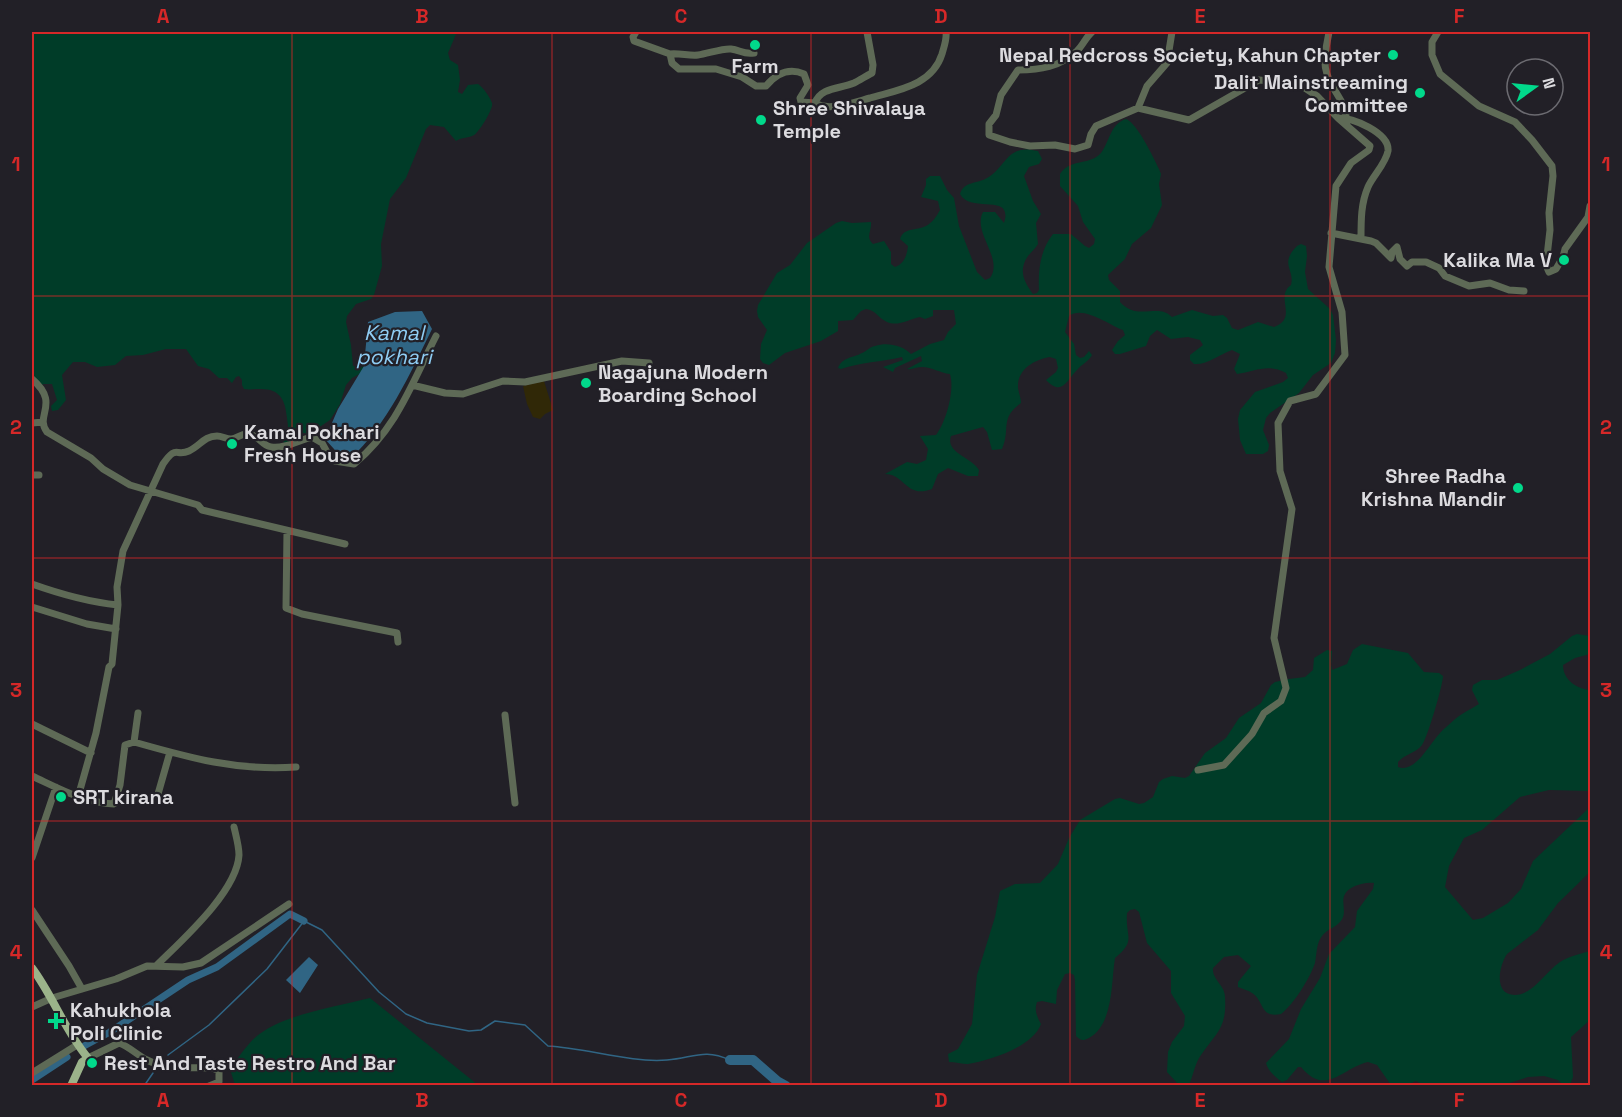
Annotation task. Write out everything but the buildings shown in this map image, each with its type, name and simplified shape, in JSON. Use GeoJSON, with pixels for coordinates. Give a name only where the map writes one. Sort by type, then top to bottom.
{"type":"FeatureCollection","features":[{"type":"Feature","properties":{"kind":"main road"},"geometry":{"type":"LineString","coordinates":[[32,968],[52,998],[77,1045],[88,1058],[82,1062],[71,1086]]}},
{"type":"Feature","properties":{"kind":"street"},"geometry":{"type":"LineString","coordinates":[[636,32],[633,37],[634,41],[670,54],[682,53],[690,56],[729,49],[745,55],[754,53]]}},
{"type":"Feature","properties":{"kind":"street"},"geometry":{"type":"LineString","coordinates":[[815,103],[819,95],[827,90],[854,83],[872,73],[873,65],[867,32]]}},
{"type":"Feature","properties":{"kind":"street"},"geometry":{"type":"LineString","coordinates":[[670,54],[672,63],[679,69],[716,69],[742,77],[756,86],[766,86],[774,77],[784,72],[791,70],[799,72],[804,74],[808,85],[800,98],[801,102],[828,106],[894,93],[920,82],[937,66],[947,37],[946,32]]}},
{"type":"Feature","properties":{"kind":"street"},"geometry":{"type":"LineString","coordinates":[[1092,32],[1077,51],[1058,64],[1038,70],[1018,70],[1001,96],[996,115],[989,124],[989,135],[1030,146],[1056,145],[1075,149],[1088,145],[1096,126],[1138,108],[1189,120],[1258,80],[1299,84],[1317,96],[1370,146],[1369,150],[1351,163],[1336,186],[1329,267],[1342,312],[1345,355],[1316,394],[1290,401],[1278,423],[1280,471],[1292,510],[1274,638],[1286,688],[1281,700],[1264,713],[1252,734],[1224,765],[1198,770]]}},
{"type":"Feature","properties":{"kind":"street"},"geometry":{"type":"LineString","coordinates":[[1138,108],[1147,86],[1167,63],[1172,32]]}},
{"type":"Feature","properties":{"kind":"street"},"geometry":{"type":"LineString","coordinates":[[1329,32],[1325,58],[1326,74],[1346,110],[1342,118]]}},
{"type":"Feature","properties":{"kind":"street"},"geometry":{"type":"LineString","coordinates":[[1438,32],[1432,42],[1432,55],[1440,74],[1479,106],[1515,122],[1552,166],[1546,265],[1549,272],[1556,269],[1565,249],[1587,217],[1590,206]]}},
{"type":"Feature","properties":{"kind":"street"},"geometry":{"type":"LineString","coordinates":[[1342,118],[1382,134],[1387,143],[1388,152],[1367,189],[1362,206],[1361,238]]}},
{"type":"Feature","properties":{"kind":"street"},"geometry":{"type":"LineString","coordinates":[[1331,234],[1361,238],[1376,243],[1391,258],[1396,247],[1400,259],[1407,266],[1412,262],[1426,262],[1439,268],[1445,276],[1469,286],[1490,283],[1509,290],[1524,291]]}},
{"type":"Feature","properties":{"kind":"street"},"geometry":{"type":"LineString","coordinates":[[78,797],[91,753],[109,668],[112,664],[118,605],[117,587],[123,551],[162,464],[173,452],[188,451],[208,437],[234,439],[249,434],[267,446],[273,447],[312,437],[322,442],[328,454],[335,461],[354,464],[370,451],[402,408],[436,336]]}},
{"type":"Feature","properties":{"kind":"street"},"geometry":{"type":"LineString","coordinates":[[412,385],[445,393],[463,394],[503,381],[525,382],[622,361],[649,363]]}},
{"type":"Feature","properties":{"kind":"street"},"geometry":{"type":"LineString","coordinates":[[32,379],[46,397],[44,429],[130,485],[198,505],[202,510],[345,544]]}},
{"type":"Feature","properties":{"kind":"street"},"geometry":{"type":"LineString","coordinates":[[32,423],[43,422]]}},
{"type":"Feature","properties":{"kind":"street"},"geometry":{"type":"LineString","coordinates":[[287,531],[286,608],[302,614],[396,633],[398,642]]}},
{"type":"Feature","properties":{"kind":"street"},"geometry":{"type":"LineString","coordinates":[[32,584],[67,596],[118,605]]}},
{"type":"Feature","properties":{"kind":"street"},"geometry":{"type":"LineString","coordinates":[[32,608],[87,624],[116,629]]}},
{"type":"Feature","properties":{"kind":"street"},"geometry":{"type":"LineString","coordinates":[[134,742],[138,713]]}},
{"type":"Feature","properties":{"kind":"street"},"geometry":{"type":"LineString","coordinates":[[505,716],[515,803]]}},
{"type":"Feature","properties":{"kind":"street"},"geometry":{"type":"LineString","coordinates":[[32,724],[91,753]]}},
{"type":"Feature","properties":{"kind":"street"},"geometry":{"type":"LineString","coordinates":[[32,776],[78,797],[102,804],[114,804],[120,785],[125,745],[134,742],[246,768],[296,767]]}},
{"type":"Feature","properties":{"kind":"street"},"geometry":{"type":"LineString","coordinates":[[158,794],[170,752]]}},
{"type":"Feature","properties":{"kind":"street"},"geometry":{"type":"LineString","coordinates":[[32,858],[56,787]]}},
{"type":"Feature","properties":{"kind":"street"},"geometry":{"type":"LineString","coordinates":[[156,966],[199,923],[233,877],[239,855],[234,827]]}},
{"type":"Feature","properties":{"kind":"street"},"geometry":{"type":"LineString","coordinates":[[32,1007],[52,998],[116,979],[147,966],[183,966],[201,963],[288,904]]}},
{"type":"Feature","properties":{"kind":"street"},"geometry":{"type":"LineString","coordinates":[[32,910],[82,989]]}},
{"type":"Feature","properties":{"kind":"street"},"geometry":{"type":"LineString","coordinates":[[88,1058],[119,1043],[129,1046],[145,1059],[160,1066],[213,1068],[219,1071],[219,1082],[208,1086]]}},
{"type":"Feature","properties":{"kind":"street"},"geometry":{"type":"LineString","coordinates":[[32,1073],[77,1045]]}},
{"type":"Feature","properties":{"kind":"green space"},"geometry":{"type":"Polygon","coordinates":[[[32,32],[457,32],[448,53],[450,60],[458,65],[460,80],[458,92],[462,94],[468,85],[478,84],[492,103],[491,110],[476,133],[456,141],[444,127],[430,125],[426,129],[406,178],[390,199],[381,244],[382,266],[374,295],[371,299],[356,304],[347,316],[353,366],[365,367],[363,372],[352,378],[346,385],[340,404],[330,420],[309,434],[299,432],[294,441],[284,443],[283,440],[288,433],[288,424],[285,405],[280,396],[272,390],[244,389],[239,376],[232,383],[227,378],[219,378],[209,369],[198,366],[186,349],[166,349],[143,355],[126,356],[115,365],[97,367],[85,362],[73,362],[62,375],[66,400],[58,410],[52,411],[51,406],[57,400],[52,384],[43,384],[40,387],[32,378],[32,32]]]}},
{"type":"Feature","properties":{"kind":"green space"},"geometry":{"type":"Polygon","coordinates":[[[1126,119],[1140,134],[1159,169],[1162,205],[1151,228],[1132,244],[1125,259],[1108,275],[1109,280],[1120,291],[1120,302],[1127,308],[1141,312],[1160,311],[1172,317],[1192,310],[1213,316],[1223,315],[1232,328],[1238,330],[1258,322],[1274,327],[1285,318],[1285,295],[1292,279],[1289,257],[1297,246],[1301,244],[1306,246],[1305,272],[1308,289],[1330,309],[1333,315],[1335,353],[1331,363],[1313,375],[1299,393],[1266,418],[1263,430],[1269,445],[1268,451],[1263,454],[1246,454],[1240,440],[1238,419],[1240,410],[1255,392],[1288,378],[1286,373],[1268,368],[1237,374],[1234,369],[1240,354],[1232,350],[1208,361],[1194,364],[1190,360],[1190,355],[1203,345],[1200,340],[1188,337],[1171,339],[1157,330],[1150,336],[1146,346],[1115,354],[1112,350],[1125,335],[1123,330],[1089,314],[1075,313],[1069,316],[1065,332],[1074,344],[1076,355],[1080,358],[1084,357],[1089,351],[1092,355],[1089,359],[1060,387],[1046,380],[1058,368],[1056,359],[1044,358],[1028,366],[1018,381],[1021,403],[1010,414],[1002,449],[992,450],[987,432],[983,427],[951,436],[952,447],[976,466],[979,470],[978,476],[968,476],[948,468],[938,474],[932,489],[923,491],[911,489],[892,475],[885,474],[907,462],[917,464],[926,460],[928,449],[920,436],[936,435],[943,422],[949,406],[950,374],[926,367],[907,369],[922,361],[921,356],[895,368],[893,372],[883,367],[903,360],[902,357],[838,368],[845,360],[884,344],[903,348],[911,354],[944,340],[956,324],[954,310],[933,310],[933,316],[925,319],[920,317],[895,324],[887,322],[866,309],[853,320],[838,321],[838,331],[821,341],[785,353],[769,365],[760,359],[761,344],[767,330],[758,317],[758,305],[777,273],[790,265],[807,243],[842,221],[871,222],[869,236],[871,241],[873,244],[884,241],[891,252],[891,264],[898,266],[907,253],[908,246],[900,239],[902,235],[907,231],[922,228],[934,219],[940,210],[938,201],[921,197],[926,179],[930,176],[940,176],[954,198],[959,226],[977,272],[985,280],[990,278],[993,262],[981,228],[981,220],[983,212],[995,212],[1004,223],[1003,208],[997,205],[972,203],[960,194],[964,187],[994,173],[1013,153],[1027,149],[1038,151],[1042,159],[1039,164],[1029,167],[1024,176],[1033,201],[1041,214],[1036,223],[1038,244],[1023,266],[1025,280],[1033,294],[1037,293],[1043,254],[1053,234],[1071,234],[1089,248],[1094,244],[1095,239],[1083,222],[1078,206],[1060,186],[1060,174],[1069,166],[1091,160],[1101,153],[1113,129],[1126,119]]]}},
{"type":"Feature","properties":{"kind":"green space"},"geometry":{"type":"Polygon","coordinates":[[[1577,634],[1590,636],[1590,654],[1575,658],[1563,665],[1565,675],[1572,683],[1590,690],[1590,791],[1549,790],[1520,797],[1482,830],[1464,838],[1449,866],[1445,887],[1473,920],[1483,918],[1508,903],[1521,889],[1533,861],[1590,807],[1590,872],[1558,903],[1538,930],[1507,954],[1500,972],[1503,990],[1508,994],[1522,994],[1560,962],[1590,951],[1590,1020],[1571,1037],[1573,1077],[1570,1085],[1563,1085],[1558,1080],[1544,1076],[1528,1077],[1503,1085],[1420,1085],[1416,1081],[1407,1085],[1391,1085],[1377,1065],[1368,1062],[1326,1080],[1318,1080],[1310,1076],[1301,1067],[1298,1067],[1287,1080],[1282,1082],[1272,1074],[1266,1063],[1289,1039],[1301,1009],[1320,978],[1329,954],[1355,927],[1357,911],[1373,889],[1374,883],[1355,886],[1345,894],[1343,917],[1320,939],[1315,963],[1309,976],[1296,997],[1281,1014],[1269,1014],[1256,996],[1238,987],[1238,982],[1251,966],[1238,955],[1224,957],[1213,968],[1214,976],[1224,993],[1223,1023],[1199,1058],[1189,1085],[1179,1085],[1167,1072],[1168,1052],[1172,1042],[1184,1026],[1185,1016],[1171,993],[1171,971],[1147,943],[1139,912],[1135,909],[1127,913],[1128,942],[1115,958],[1110,1002],[1103,1023],[1097,1032],[1084,1040],[1076,1036],[1075,980],[1074,975],[1065,974],[1057,990],[1056,1004],[1037,1002],[1036,1013],[1041,1024],[1036,1032],[1020,1046],[988,1059],[968,1064],[949,1062],[948,1054],[958,1049],[972,1024],[977,975],[995,917],[1000,891],[1015,884],[1040,883],[1058,864],[1080,820],[1115,799],[1144,803],[1153,797],[1159,782],[1163,779],[1172,776],[1185,778],[1189,776],[1205,753],[1226,738],[1239,718],[1261,703],[1275,682],[1305,677],[1313,670],[1314,658],[1327,650],[1332,651],[1332,670],[1347,664],[1353,650],[1362,644],[1408,653],[1424,672],[1439,673],[1443,676],[1442,681],[1427,733],[1420,748],[1398,762],[1398,767],[1404,768],[1416,762],[1454,720],[1479,704],[1472,690],[1473,685],[1482,680],[1497,680],[1520,670],[1550,654],[1577,634]]]}},
{"type":"Feature","properties":{"kind":"green space"},"geometry":{"type":"Polygon","coordinates":[[[370,998],[478,1085],[235,1085],[230,1069],[249,1044],[264,1031],[300,1015],[370,998]]]}},
{"type":"Feature","properties":{"kind":"sand"},"geometry":{"type":"Polygon","coordinates":[[[544,381],[553,410],[540,419],[533,417],[523,386],[544,381]]]}},
{"type":"Feature","properties":{"kind":"water","name":"Kamal pokhari"},"geometry":{"type":"Polygon","coordinates":[[[422,311],[432,329],[406,381],[375,431],[350,459],[343,459],[325,439],[338,409],[364,366],[368,322],[395,312],[422,311]]]}},
{"type":"Feature","properties":{"kind":"water"},"geometry":{"type":"Polygon","coordinates":[[[309,957],[318,965],[300,993],[286,980],[309,957]]]}},
{"type":"Feature","properties":{"kind":"waterway"},"geometry":{"type":"LineString","coordinates":[[84,1046],[110,1032],[188,980],[217,967],[290,914],[304,921]]}},
{"type":"Feature","properties":{"kind":"waterway"},"geometry":{"type":"LineString","coordinates":[[168,1055],[209,1025],[267,969],[304,921],[322,930],[379,992],[406,1014],[427,1023],[469,1031],[481,1030],[495,1021],[525,1025],[548,1046],[638,1059],[667,1060],[705,1054],[730,1060]]}},
{"type":"Feature","properties":{"kind":"waterway"},"geometry":{"type":"LineString","coordinates":[[32,1080],[67,1057]]}},
{"type":"Feature","properties":{"kind":"waterway"},"geometry":{"type":"LineString","coordinates":[[730,1060],[753,1060],[786,1086]]}},
{"type":"Feature","properties":{"kind":"waterway"},"geometry":{"type":"LineString","coordinates":[[144,1086],[153,1073]]}},
{"type":"Feature","properties":{"kind":"place","name":"Farm"},"geometry":{"type":"Point","coordinates":[755,45]}},
{"type":"Feature","properties":{"kind":"place","name":"Nepal Redcross Society, Kahun Chapter"},"geometry":{"type":"Point","coordinates":[1393,55]}},
{"type":"Feature","properties":{"kind":"place","name":"Dalit Mainstreaming Committee"},"geometry":{"type":"Point","coordinates":[1420,93]}},
{"type":"Feature","properties":{"kind":"place","name":"Shree Shivalaya Temple"},"geometry":{"type":"Point","coordinates":[761,120]}},
{"type":"Feature","properties":{"kind":"place","name":"Kalika Ma V"},"geometry":{"type":"Point","coordinates":[1564,260]}},
{"type":"Feature","properties":{"kind":"place","name":"Nagajuna Modern Boarding School"},"geometry":{"type":"Point","coordinates":[586,383]}},
{"type":"Feature","properties":{"kind":"place","name":"Kamal Pokhari Fresh House"},"geometry":{"type":"Point","coordinates":[232,444]}},
{"type":"Feature","properties":{"kind":"place","name":"Shree Radha Krishna Mandir"},"geometry":{"type":"Point","coordinates":[1518,488]}},
{"type":"Feature","properties":{"kind":"place","name":"SRT kirana"},"geometry":{"type":"Point","coordinates":[61,797]}},
{"type":"Feature","properties":{"kind":"place","name":"Kahukhola Poli Clinic"},"geometry":{"type":"Point","coordinates":[56,1021]}},
{"type":"Feature","properties":{"kind":"place","name":"Rest And Taste Restro And Bar"},"geometry":{"type":"Point","coordinates":[92,1063]}}]}
